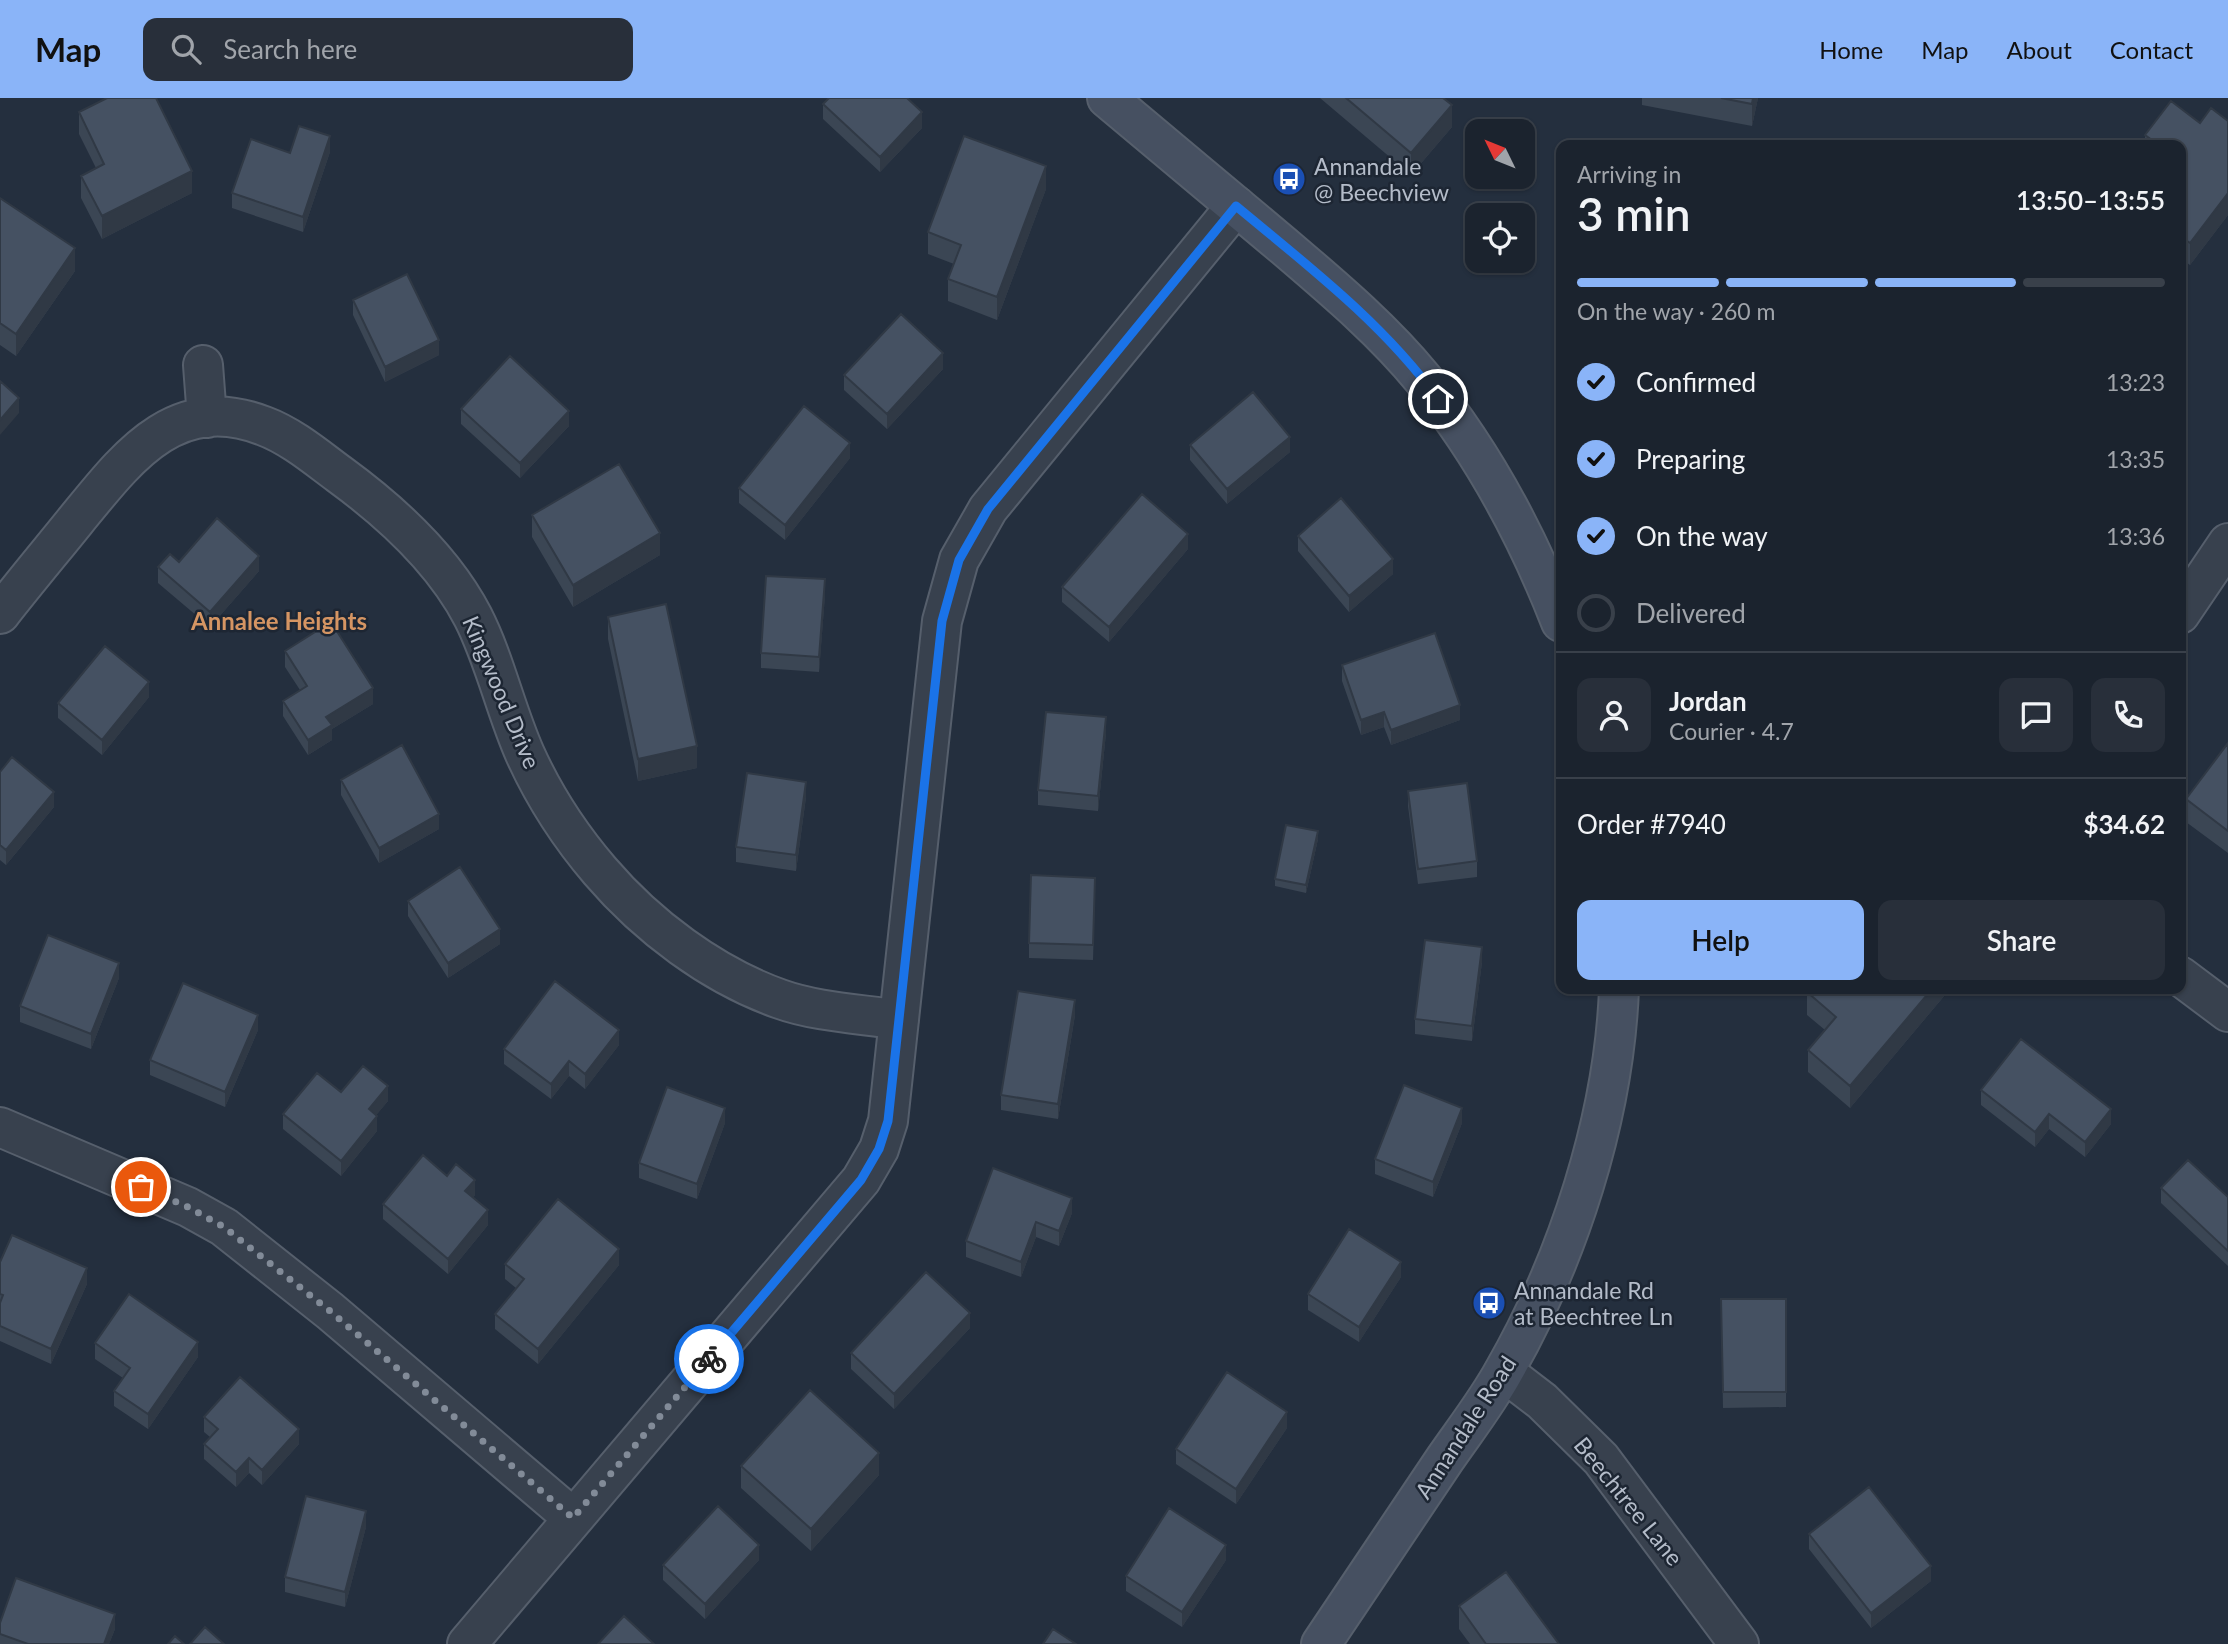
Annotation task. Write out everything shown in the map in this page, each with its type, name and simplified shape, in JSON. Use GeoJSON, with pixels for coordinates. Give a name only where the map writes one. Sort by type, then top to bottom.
{"type":"FeatureCollection","features":[{"type":"Feature","properties":{"kind":"main road"},"geometry":{"type":"LineString","coordinates":[[1107,98],[1368,321],[1423,378],[1468,441],[1509,506],[1556,609]]}},
{"type":"Feature","properties":{"kind":"main road","name":"Annandale Road"},"geometry":{"type":"LineString","coordinates":[[1321,1644],[1504,1372],[1547,1287],[1580,1196],[1605,1104],[1618,1027],[1619,994]]}},
{"type":"Feature","properties":{"kind":"street"},"geometry":{"type":"LineString","coordinates":[[467,1644],[861,1180],[879,1149],[888,1121],[942,621],[959,560],[988,509],[1236,206]]}},
{"type":"Feature","properties":{"kind":"street"},"geometry":{"type":"LineString","coordinates":[[204,365],[207,418]]}},
{"type":"Feature","properties":{"kind":"street","name":"Kingwood Drive"},"geometry":{"type":"LineString","coordinates":[[0,614],[136,450],[170,428],[207,418],[235,418],[265,426],[304,448],[397,520],[446,575],[472,616],[525,753],[559,818],[601,873],[645,918],[711,965],[779,999],[899,1020]]}},
{"type":"Feature","properties":{"kind":"street"},"geometry":{"type":"LineString","coordinates":[[2186,605],[2228,543]]}},
{"type":"Feature","properties":{"kind":"street"},"geometry":{"type":"LineString","coordinates":[[2186,980],[2228,1012]]}},
{"type":"Feature","properties":{"kind":"street"},"geometry":{"type":"LineString","coordinates":[[0,1127],[188,1207],[224,1227],[330,1311],[573,1518]]}},
{"type":"Feature","properties":{"kind":"street","name":"Beechtree Lane"},"geometry":{"type":"LineString","coordinates":[[1504,1372],[1542,1401],[1601,1459],[1739,1644]]}},
{"type":"Feature","properties":{"kind":"building"},"geometry":{"type":"Polygon","coordinates":[[[107,98],[156,98],[192,171],[102,216],[81,176],[104,164],[79,112],[107,98]]]}},
{"type":"Feature","properties":{"kind":"building"},"geometry":{"type":"Polygon","coordinates":[[[829,98],[907,98],[922,112],[880,157],[823,104],[829,98]]]}},
{"type":"Feature","properties":{"kind":"building"},"geometry":{"type":"Polygon","coordinates":[[[1346,98],[1443,98],[1452,105],[1411,153],[1346,98]]]}},
{"type":"Feature","properties":{"kind":"building"},"geometry":{"type":"Polygon","coordinates":[[[1721,98],[1753,98],[1752,104],[1721,98]]]}},
{"type":"Feature","properties":{"kind":"building"},"geometry":{"type":"Polygon","coordinates":[[[2171,101],[2200,123],[2211,108],[2228,121],[2228,193],[2190,243],[2186,240],[2186,140],[2152,140],[2145,135],[2171,101]]]}},
{"type":"Feature","properties":{"kind":"building"},"geometry":{"type":"Polygon","coordinates":[[[299,126],[330,136],[303,217],[232,193],[251,139],[290,153],[299,126]]]}},
{"type":"Feature","properties":{"kind":"building"},"geometry":{"type":"Polygon","coordinates":[[[964,136],[1046,166],[997,297],[948,279],[961,245],[928,232],[964,136]]]}},
{"type":"Feature","properties":{"kind":"building"},"geometry":{"type":"Polygon","coordinates":[[[0,198],[75,248],[16,334],[0,323],[0,198]]]}},
{"type":"Feature","properties":{"kind":"building"},"geometry":{"type":"Polygon","coordinates":[[[407,274],[439,340],[385,367],[353,300],[407,274]]]}},
{"type":"Feature","properties":{"kind":"building"},"geometry":{"type":"Polygon","coordinates":[[[901,314],[943,353],[887,414],[844,375],[901,314]]]}},
{"type":"Feature","properties":{"kind":"building"},"geometry":{"type":"Polygon","coordinates":[[[510,356],[569,411],[520,463],[461,409],[510,356]]]}},
{"type":"Feature","properties":{"kind":"building"},"geometry":{"type":"Polygon","coordinates":[[[0,381],[19,398],[0,420],[0,381]]]}},
{"type":"Feature","properties":{"kind":"building"},"geometry":{"type":"Polygon","coordinates":[[[1253,392],[1290,437],[1227,489],[1190,445],[1253,392]]]}},
{"type":"Feature","properties":{"kind":"building"},"geometry":{"type":"Polygon","coordinates":[[[804,406],[850,443],[785,525],[739,488],[804,406]]]}},
{"type":"Feature","properties":{"kind":"building"},"geometry":{"type":"Polygon","coordinates":[[[619,464],[660,533],[573,585],[532,515],[619,464]]]}},
{"type":"Feature","properties":{"kind":"building"},"geometry":{"type":"Polygon","coordinates":[[[1142,494],[1188,534],[1109,627],[1062,587],[1142,494]]]}},
{"type":"Feature","properties":{"kind":"building"},"geometry":{"type":"Polygon","coordinates":[[[1341,498],[1393,559],[1349,596],[1298,536],[1341,498]]]}},
{"type":"Feature","properties":{"kind":"building"},"geometry":{"type":"Polygon","coordinates":[[[217,518],[259,556],[210,612],[158,567],[170,554],[179,562],[217,518]]]}},
{"type":"Feature","properties":{"kind":"building"},"geometry":{"type":"Polygon","coordinates":[[[766,576],[825,579],[819,657],[761,653],[766,576]]]}},
{"type":"Feature","properties":{"kind":"building"},"geometry":{"type":"Polygon","coordinates":[[[666,604],[697,746],[638,759],[608,617],[666,604]]]}},
{"type":"Feature","properties":{"kind":"building"},"geometry":{"type":"Polygon","coordinates":[[[331,622],[373,688],[326,717],[332,725],[308,740],[283,701],[307,686],[285,651],[331,622]]]}},
{"type":"Feature","properties":{"kind":"building"},"geometry":{"type":"Polygon","coordinates":[[[1435,633],[1460,705],[1391,730],[1384,712],[1361,720],[1342,665],[1435,633]]]}},
{"type":"Feature","properties":{"kind":"building"},"geometry":{"type":"Polygon","coordinates":[[[105,646],[149,682],[102,740],[58,703],[105,646]]]}},
{"type":"Feature","properties":{"kind":"building"},"geometry":{"type":"Polygon","coordinates":[[[1046,712],[1106,717],[1098,796],[1038,790],[1046,712]]]}},
{"type":"Feature","properties":{"kind":"building"},"geometry":{"type":"Polygon","coordinates":[[[2228,743],[2228,831],[2186,799],[2228,743]]]}},
{"type":"Feature","properties":{"kind":"building"},"geometry":{"type":"Polygon","coordinates":[[[402,745],[439,814],[379,848],[341,780],[402,745]]]}},
{"type":"Feature","properties":{"kind":"building"},"geometry":{"type":"Polygon","coordinates":[[[12,757],[54,792],[6,850],[0,845],[0,772],[12,757]]]}},
{"type":"Feature","properties":{"kind":"building"},"geometry":{"type":"Polygon","coordinates":[[[747,773],[806,782],[796,855],[736,847],[747,773]]]}},
{"type":"Feature","properties":{"kind":"building"},"geometry":{"type":"Polygon","coordinates":[[[1467,783],[1477,861],[1418,869],[1408,791],[1467,783]]]}},
{"type":"Feature","properties":{"kind":"building"},"geometry":{"type":"Polygon","coordinates":[[[1286,825],[1318,831],[1306,885],[1275,879],[1286,825]]]}},
{"type":"Feature","properties":{"kind":"building"},"geometry":{"type":"Polygon","coordinates":[[[460,867],[500,929],[448,963],[408,901],[460,867]]]}},
{"type":"Feature","properties":{"kind":"building"},"geometry":{"type":"Polygon","coordinates":[[[1031,875],[1095,878],[1093,945],[1029,943],[1031,875]]]}},
{"type":"Feature","properties":{"kind":"building"},"geometry":{"type":"Polygon","coordinates":[[[48,935],[119,963],[91,1034],[20,1006],[48,935]]]}},
{"type":"Feature","properties":{"kind":"building"},"geometry":{"type":"Polygon","coordinates":[[[1425,940],[1482,947],[1472,1026],[1415,1019],[1425,940]]]}},
{"type":"Feature","properties":{"kind":"building"},"geometry":{"type":"Polygon","coordinates":[[[555,981],[619,1030],[585,1074],[569,1061],[551,1084],[504,1049],[555,981]]]}},
{"type":"Feature","properties":{"kind":"building"},"geometry":{"type":"Polygon","coordinates":[[[183,983],[258,1015],[225,1092],[150,1060],[183,983]]]}},
{"type":"Feature","properties":{"kind":"building"},"geometry":{"type":"Polygon","coordinates":[[[1018,991],[1075,1000],[1058,1104],[1001,1095],[1018,991]]]}},
{"type":"Feature","properties":{"kind":"building"},"geometry":{"type":"Polygon","coordinates":[[[1809,994],[1928,994],[1850,1086],[1808,1050],[1836,1017],[1809,994]]]}},
{"type":"Feature","properties":{"kind":"building"},"geometry":{"type":"Polygon","coordinates":[[[2021,1039],[2111,1109],[2085,1142],[2049,1114],[2035,1132],[1981,1090],[2021,1039]]]}},
{"type":"Feature","properties":{"kind":"building"},"geometry":{"type":"Polygon","coordinates":[[[363,1066],[388,1086],[369,1109],[377,1116],[341,1161],[283,1114],[317,1073],[341,1092],[363,1066]]]}},
{"type":"Feature","properties":{"kind":"building"},"geometry":{"type":"Polygon","coordinates":[[[1404,1085],[1462,1108],[1433,1182],[1375,1159],[1404,1085]]]}},
{"type":"Feature","properties":{"kind":"building"},"geometry":{"type":"Polygon","coordinates":[[[667,1087],[725,1108],[697,1184],[639,1163],[667,1087]]]}},
{"type":"Feature","properties":{"kind":"building"},"geometry":{"type":"Polygon","coordinates":[[[423,1155],[447,1176],[456,1164],[475,1180],[465,1191],[488,1210],[448,1259],[383,1204],[423,1155]]]}},
{"type":"Feature","properties":{"kind":"building"},"geometry":{"type":"Polygon","coordinates":[[[2188,1160],[2228,1197],[2228,1251],[2161,1188],[2188,1160]]]}},
{"type":"Feature","properties":{"kind":"building"},"geometry":{"type":"Polygon","coordinates":[[[993,1168],[1072,1198],[1059,1231],[1036,1222],[1021,1262],[966,1241],[993,1168]]]}},
{"type":"Feature","properties":{"kind":"building"},"geometry":{"type":"Polygon","coordinates":[[[558,1199],[619,1249],[538,1349],[495,1314],[524,1279],[505,1264],[558,1199]]]}},
{"type":"Feature","properties":{"kind":"building"},"geometry":{"type":"Polygon","coordinates":[[[1349,1229],[1401,1262],[1359,1327],[1308,1294],[1349,1229]]]}},
{"type":"Feature","properties":{"kind":"building"},"geometry":{"type":"Polygon","coordinates":[[[12,1235],[87,1268],[51,1349],[0,1326],[0,1303],[3,1295],[0,1294],[0,1262],[12,1235]]]}},
{"type":"Feature","properties":{"kind":"building"},"geometry":{"type":"Polygon","coordinates":[[[926,1272],[970,1313],[894,1394],[851,1353],[926,1272]]]}},
{"type":"Feature","properties":{"kind":"building"},"geometry":{"type":"Polygon","coordinates":[[[129,1294],[198,1342],[148,1414],[114,1391],[130,1368],[95,1343],[129,1294]]]}},
{"type":"Feature","properties":{"kind":"building"},"geometry":{"type":"Polygon","coordinates":[[[1721,1299],[1786,1299],[1786,1392],[1723,1392],[1721,1299]]]}},
{"type":"Feature","properties":{"kind":"building"},"geometry":{"type":"Polygon","coordinates":[[[1227,1372],[1287,1412],[1236,1489],[1176,1449],[1227,1372]]]}},
{"type":"Feature","properties":{"kind":"building"},"geometry":{"type":"Polygon","coordinates":[[[240,1377],[299,1429],[262,1470],[249,1458],[236,1472],[204,1444],[218,1429],[204,1417],[240,1377]]]}},
{"type":"Feature","properties":{"kind":"building"},"geometry":{"type":"Polygon","coordinates":[[[810,1390],[879,1453],[811,1529],[741,1466],[810,1390]]]}},
{"type":"Feature","properties":{"kind":"building"},"geometry":{"type":"Polygon","coordinates":[[[1869,1487],[1931,1566],[1871,1613],[1809,1534],[1869,1487]]]}},
{"type":"Feature","properties":{"kind":"building"},"geometry":{"type":"Polygon","coordinates":[[[306,1496],[366,1511],[345,1592],[285,1577],[306,1496]]]}},
{"type":"Feature","properties":{"kind":"building"},"geometry":{"type":"Polygon","coordinates":[[[718,1506],[759,1545],[705,1604],[663,1565],[718,1506]]]}},
{"type":"Feature","properties":{"kind":"building"},"geometry":{"type":"Polygon","coordinates":[[[1169,1508],[1226,1545],[1182,1612],[1126,1576],[1169,1508]]]}},
{"type":"Feature","properties":{"kind":"building"},"geometry":{"type":"Polygon","coordinates":[[[1506,1572],[1559,1644],[1486,1644],[1459,1606],[1506,1572]]]}},
{"type":"Feature","properties":{"kind":"building"},"geometry":{"type":"Polygon","coordinates":[[[16,1578],[115,1614],[104,1644],[28,1644],[0,1634],[0,1623],[16,1578]]]}},
{"type":"Feature","properties":{"kind":"building"},"geometry":{"type":"Polygon","coordinates":[[[624,1616],[654,1644],[598,1644],[624,1616]]]}},
{"type":"Feature","properties":{"kind":"building"},"geometry":{"type":"Polygon","coordinates":[[[205,1627],[224,1644],[190,1644],[205,1627]]]}},
{"type":"Feature","properties":{"kind":"building"},"geometry":{"type":"Polygon","coordinates":[[[1053,1629],[1076,1644],[1043,1644],[1053,1629]]]}},
{"type":"Feature","properties":{"kind":"building"},"geometry":{"type":"Polygon","coordinates":[[[175,1636],[184,1644],[168,1644],[175,1636]]]}},
{"type":"Feature","properties":{"kind":"way so far"},"geometry":{"type":"LineString","coordinates":[[141,1187],[188,1207],[224,1227],[330,1311],[573,1518],[709,1359]]}},
{"type":"Feature","properties":{"kind":"place","name":"Annandale @ Beechview"},"geometry":{"type":"Point","coordinates":[1289,179]}},
{"type":"Feature","properties":{"kind":"place","name":"Annandale Rd at Beechtree Ln"},"geometry":{"type":"Point","coordinates":[1489,1303]}},
{"type":"Feature","properties":{"kind":"district","name":"Annalee Heights"},"geometry":{"type":"Point","coordinates":[279,620]}},
{"type":"Feature","properties":{"kind":"route"},"geometry":{"type":"LineString","coordinates":[[709,1359],[861,1180],[879,1149],[888,1121],[942,621],[959,560],[988,509],[1236,206],[1368,321],[1423,378],[1438,399]]}}]}
